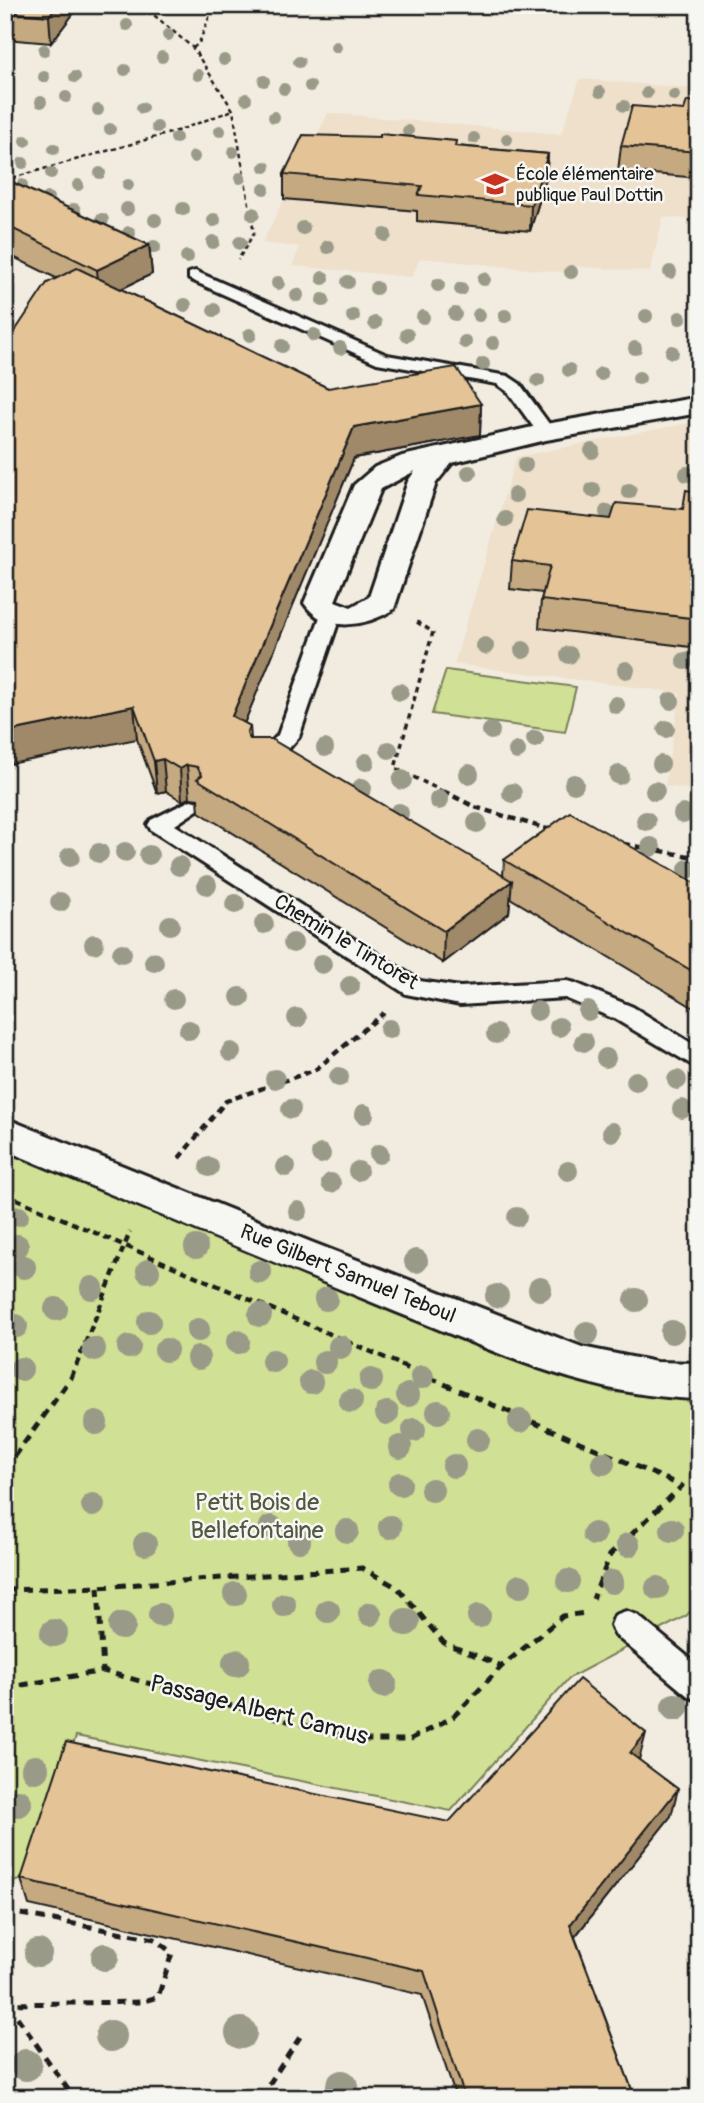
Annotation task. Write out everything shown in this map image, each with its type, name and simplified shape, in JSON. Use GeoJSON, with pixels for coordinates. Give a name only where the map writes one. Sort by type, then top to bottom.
{"type":"FeatureCollection","features":[{"type":"Feature","properties":{"kind":"street"},"geometry":{"type":"LineString","coordinates":[[442,457],[422,481],[383,602],[367,614],[347,617],[331,614],[319,603],[368,485],[385,472],[405,464],[546,432],[699,405]]}},
{"type":"Feature","properties":{"kind":"street","name":"Rue Gilbert Samuel Teboul"},"geometry":{"type":"LineString","coordinates":[[5,1133],[150,1194],[579,1365],[656,1380],[699,1381]]}},
{"type":"Feature","properties":{"kind":"lane"},"geometry":{"type":"LineString","coordinates":[[195,276],[383,359],[502,380],[513,388],[546,432]]}},
{"type":"Feature","properties":{"kind":"lane"},"geometry":{"type":"LineString","coordinates":[[262,765],[288,737],[331,614]]}},
{"type":"Feature","properties":{"kind":"lane","name":"Chemin le Tintoret"},"geometry":{"type":"LineString","coordinates":[[191,807],[159,825],[415,988],[460,996],[567,989],[624,1013],[699,1060]]}},
{"type":"Feature","properties":{"kind":"lane"},"geometry":{"type":"LineString","coordinates":[[626,1625],[699,1686]]}},
{"type":"Feature","properties":{"kind":"path"},"geometry":{"type":"LineString","coordinates":[[142,5],[193,48],[233,110],[254,233],[229,276],[218,286]]}},
{"type":"Feature","properties":{"kind":"path"},"geometry":{"type":"LineString","coordinates":[[193,48],[199,43],[214,5]]}},
{"type":"Feature","properties":{"kind":"path"},"geometry":{"type":"LineString","coordinates":[[5,180],[177,131],[233,110]]}},
{"type":"Feature","properties":{"kind":"path"},"geometry":{"type":"LineString","coordinates":[[383,602],[433,632],[395,768],[475,807],[530,826],[558,831]]}},
{"type":"Feature","properties":{"kind":"path"},"geometry":{"type":"LineString","coordinates":[[612,842],[699,858]]}},
{"type":"Feature","properties":{"kind":"path"},"geometry":{"type":"LineString","coordinates":[[5,1470],[71,1378],[122,1246],[150,1194],[226,1101],[315,1070],[415,988]]}},
{"type":"Feature","properties":{"kind":"path"},"geometry":{"type":"LineString","coordinates":[[5,1194],[122,1246]]}},
{"type":"Feature","properties":{"kind":"path","name":"Passage Albert Camus"},"geometry":{"type":"LineString","coordinates":[[5,1688],[24,1687],[103,1671],[358,1740],[408,1740],[453,1717],[502,1666],[562,1616],[588,1612],[610,1555],[682,1486],[122,1246]]}},
{"type":"Feature","properties":{"kind":"path"},"geometry":{"type":"LineString","coordinates":[[5,1590],[98,1587],[362,1568],[398,1588],[444,1643],[502,1666]]}},
{"type":"Feature","properties":{"kind":"path"},"geometry":{"type":"LineString","coordinates":[[98,1587],[103,1671]]}},
{"type":"Feature","properties":{"kind":"path"},"geometry":{"type":"LineString","coordinates":[[5,1911],[155,1939],[172,1953],[158,1997],[140,2002],[6,2003]]}},
{"type":"Feature","properties":{"kind":"path"},"geometry":{"type":"LineString","coordinates":[[6,2003],[74,2098]]}},
{"type":"Feature","properties":{"kind":"path"},"geometry":{"type":"LineString","coordinates":[[260,2098],[300,2037]]}},
{"type":"Feature","properties":{"kind":"shaded area","name":"École élémentaire publique Paul Dottin"},"geometry":{"type":"Polygon","coordinates":[[[580,79],[699,89],[699,220],[663,217],[650,272],[573,266],[569,273],[420,258],[412,277],[292,266],[300,247],[262,243],[328,113],[561,134],[580,79]]]}},
{"type":"Feature","properties":{"kind":"shaded area"},"geometry":{"type":"Polygon","coordinates":[[[699,421],[699,811],[694,810],[696,790],[665,786],[680,693],[454,664],[516,457],[699,421]]]}},
{"type":"Feature","properties":{"kind":"green space"},"geometry":{"type":"Polygon","coordinates":[[[446,670],[576,687],[565,732],[432,714],[446,670]]]}},
{"type":"Feature","properties":{"kind":"green space","name":"Petit Bois de Bellefontaine"},"geometry":{"type":"Polygon","coordinates":[[[5,1143],[611,1392],[699,1397],[699,1603],[686,1616],[569,1678],[451,1811],[76,1736],[31,1877],[5,1884],[5,1143]]]}},
{"type":"Feature","properties":{"kind":"building"},"geometry":{"type":"Polygon","coordinates":[[[5,5],[57,5],[49,16],[5,12],[5,5]]]}},
{"type":"Feature","properties":{"kind":"building"},"geometry":{"type":"Polygon","coordinates":[[[687,101],[699,102],[699,152],[621,146],[632,106],[684,110],[687,101]]]}},
{"type":"Feature","properties":{"kind":"building"},"geometry":{"type":"Polygon","coordinates":[[[380,134],[456,141],[455,146],[548,154],[531,205],[418,195],[422,186],[284,174],[303,135],[380,137],[380,134]]]}},
{"type":"Feature","properties":{"kind":"building"},"geometry":{"type":"Polygon","coordinates":[[[5,179],[149,245],[97,270],[5,225],[5,179]]]}},
{"type":"Feature","properties":{"kind":"building"},"geometry":{"type":"Polygon","coordinates":[[[77,268],[328,388],[456,367],[481,404],[354,427],[232,716],[250,726],[247,734],[250,739],[271,739],[512,881],[444,931],[197,779],[202,775],[197,767],[187,765],[180,769],[163,759],[154,761],[134,706],[5,732],[5,346],[47,283],[77,268]]]}},
{"type":"Feature","properties":{"kind":"building"},"geometry":{"type":"Polygon","coordinates":[[[686,490],[699,492],[699,619],[541,600],[550,566],[512,561],[527,510],[611,519],[616,503],[683,509],[686,490]]]}},
{"type":"Feature","properties":{"kind":"building"},"geometry":{"type":"Polygon","coordinates":[[[570,812],[699,885],[699,975],[504,860],[570,812]]]}},
{"type":"Feature","properties":{"kind":"building"},"geometry":{"type":"Polygon","coordinates":[[[579,1679],[646,1733],[630,1753],[678,1789],[570,1925],[635,2098],[465,2098],[424,1971],[21,1879],[66,1742],[449,1822],[579,1679]]]}},
{"type":"Feature","properties":{"kind":"place","name":"École élémentaire publique Paul Dottin"},"geometry":{"type":"Point","coordinates":[495,184]}}]}
